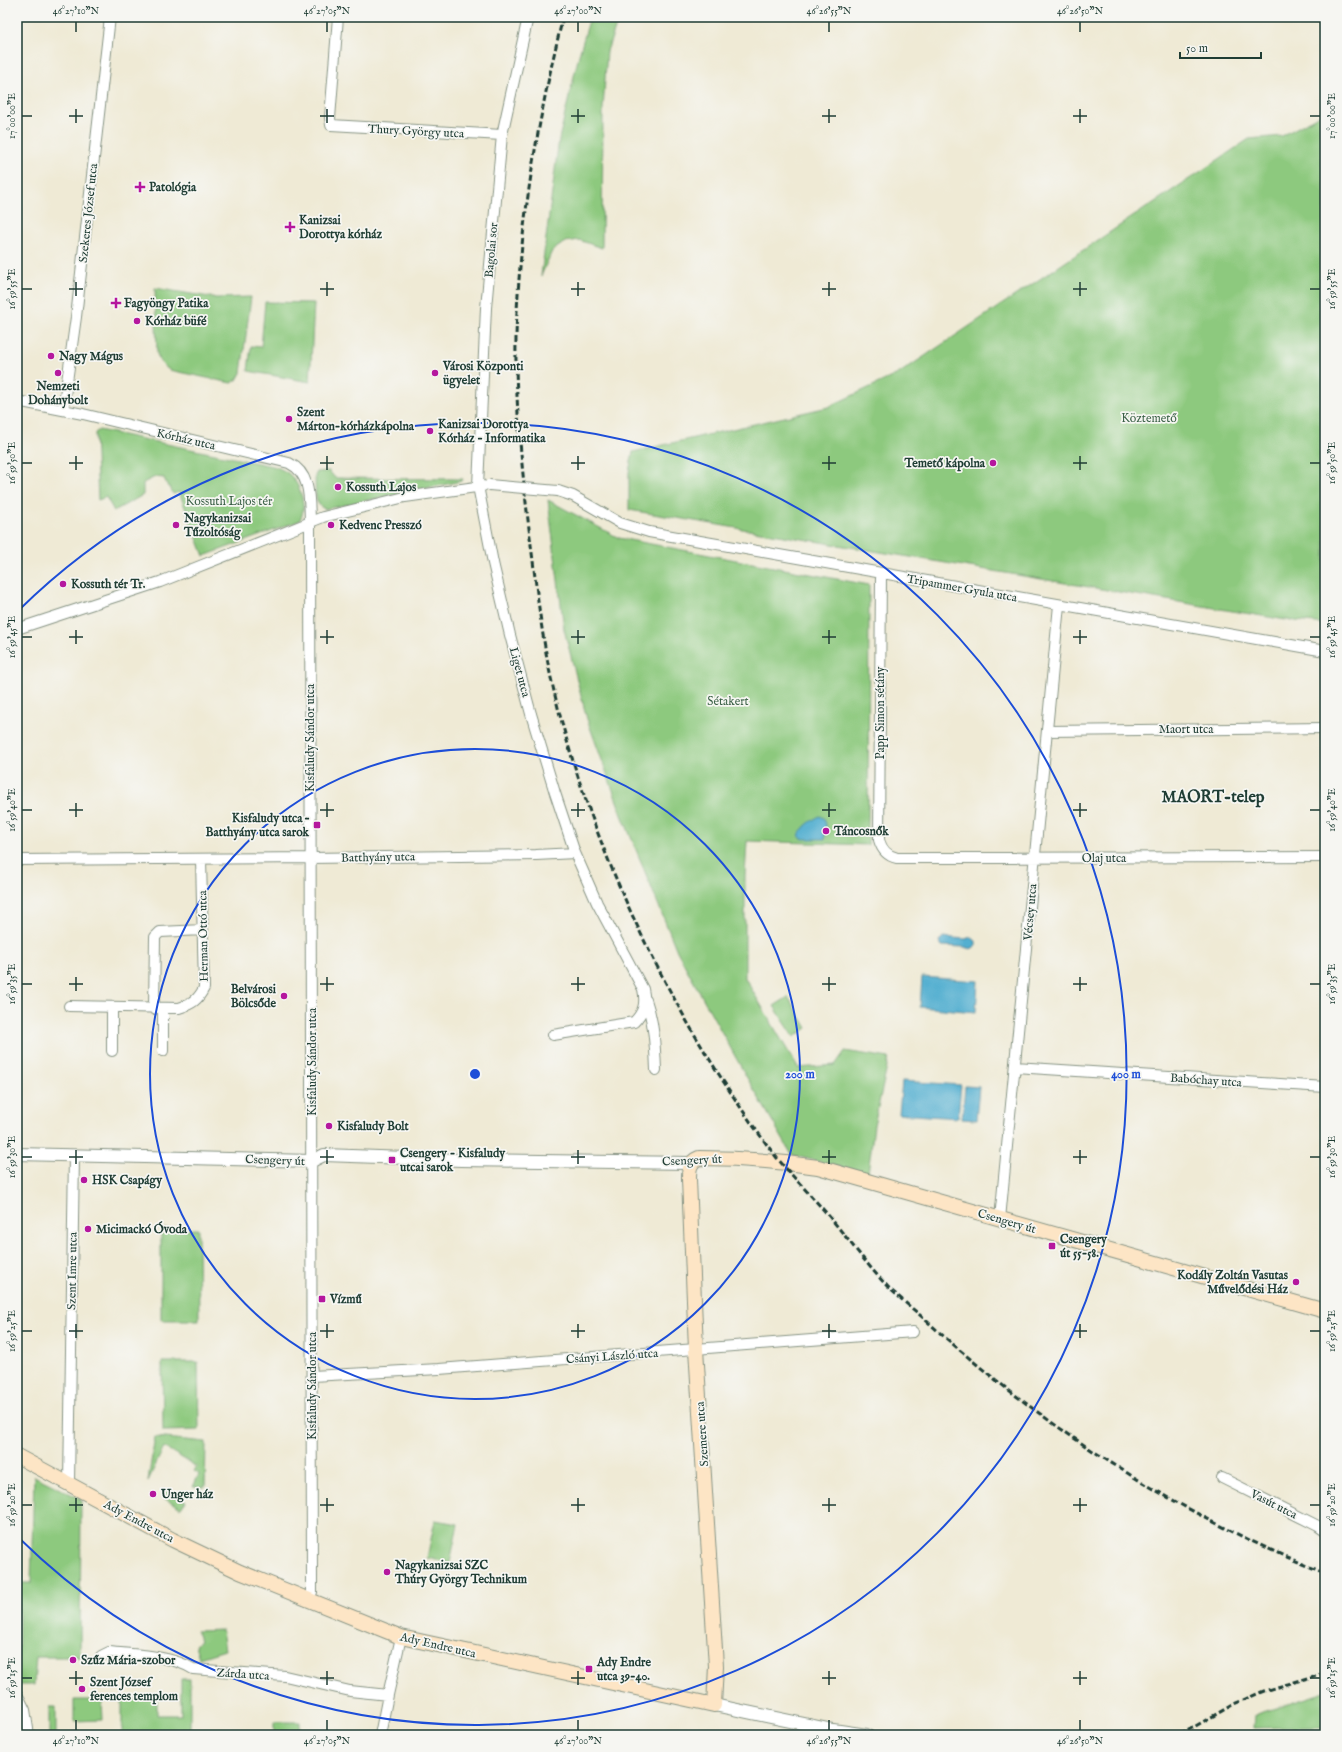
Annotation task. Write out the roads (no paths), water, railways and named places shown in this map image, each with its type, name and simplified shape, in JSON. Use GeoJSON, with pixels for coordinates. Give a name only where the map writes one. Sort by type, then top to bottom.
{"type":"FeatureCollection","features":[{"type":"Feature","properties":{"kind":"main road","name":"Csengery út"},"geometry":{"type":"LineString","coordinates":[[691,1163],[699,1158],[742,1159],[818,1167],[1000,1220],[1325,1311]]}},
{"type":"Feature","properties":{"kind":"main road","name":"Szemere utca"},"geometry":{"type":"LineString","coordinates":[[691,1163],[689,1169],[689,1180],[696,1349],[716,1666],[714,1705]]}},
{"type":"Feature","properties":{"kind":"main road","name":"Ady Endre utca"},"geometry":{"type":"LineString","coordinates":[[17,1456],[173,1540],[240,1572],[401,1637],[714,1705]]}},
{"type":"Feature","properties":{"kind":"street","name":"Szekeres József utca"},"geometry":{"type":"LineString","coordinates":[[63,410],[80,278],[110,17]]}},
{"type":"Feature","properties":{"kind":"street","name":"Thury György utca"},"geometry":{"type":"LineString","coordinates":[[338,17],[330,118],[331,125],[502,135]]}},
{"type":"Feature","properties":{"kind":"street","name":"Bagolai sor"},"geometry":{"type":"LineString","coordinates":[[478,486],[486,308],[502,135],[528,17]]}},
{"type":"Feature","properties":{"kind":"street","name":"Kórház utca"},"geometry":{"type":"LineString","coordinates":[[17,401],[63,410],[289,463],[295,466],[304,476],[308,489],[310,522]]}},
{"type":"Feature","properties":{"kind":"street","name":"Tripammer Gyula utca"},"geometry":{"type":"LineString","coordinates":[[478,486],[489,485],[558,491],[573,496],[602,514],[626,525],[649,532],[1325,651]]}},
{"type":"Feature","properties":{"kind":"street"},"geometry":{"type":"LineString","coordinates":[[17,629],[160,582],[323,517],[405,497],[478,486]]}},
{"type":"Feature","properties":{"kind":"street","name":"Liget utca"},"geometry":{"type":"LineString","coordinates":[[478,486],[493,563],[531,714],[575,854]]}},
{"type":"Feature","properties":{"kind":"street","name":"Kisfaludy Sándor utca"},"geometry":{"type":"LineString","coordinates":[[308,1600],[312,1592],[310,522]]}},
{"type":"Feature","properties":{"kind":"street","name":"Papp Simon sétány"},"geometry":{"type":"LineString","coordinates":[[881,574],[879,840],[884,852]]}},
{"type":"Feature","properties":{"kind":"street","name":"Vécsey utca"},"geometry":{"type":"LineString","coordinates":[[1000,1220],[1059,605]]}},
{"type":"Feature","properties":{"kind":"street","name":"Maort utca"},"geometry":{"type":"LineString","coordinates":[[1047,730],[1325,728]]}},
{"type":"Feature","properties":{"kind":"street","name":"Olaj utca"},"geometry":{"type":"LineString","coordinates":[[884,852],[897,858],[1325,858]]}},
{"type":"Feature","properties":{"kind":"street"},"geometry":{"type":"LineString","coordinates":[[575,854],[597,903],[643,989],[651,1014],[654,1034],[656,1070]]}},
{"type":"Feature","properties":{"kind":"street","name":"Batthyány utca"},"geometry":{"type":"LineString","coordinates":[[17,860],[536,856],[575,854]]}},
{"type":"Feature","properties":{"kind":"street","name":"Herman Ottó utca"},"geometry":{"type":"LineString","coordinates":[[69,1006],[159,1009],[180,1008],[188,1005],[200,997],[204,988],[201,859]]}},
{"type":"Feature","properties":{"kind":"street"},"geometry":{"type":"LineString","coordinates":[[163,1051],[155,937],[160,932],[203,930]]}},
{"type":"Feature","properties":{"kind":"street"},"geometry":{"type":"LineString","coordinates":[[553,1035],[634,1022],[643,1009],[646,1000]]}},
{"type":"Feature","properties":{"kind":"street"},"geometry":{"type":"LineString","coordinates":[[112,1008],[112,1051]]}},
{"type":"Feature","properties":{"kind":"street","name":"Babóchay utca"},"geometry":{"type":"LineString","coordinates":[[1015,1067],[1325,1087]]}},
{"type":"Feature","properties":{"kind":"street","name":"Csengery út"},"geometry":{"type":"LineString","coordinates":[[17,1154],[156,1156],[312,1161],[324,1155],[461,1160],[691,1163]]}},
{"type":"Feature","properties":{"kind":"street","name":"Szent Imre utca"},"geometry":{"type":"LineString","coordinates":[[69,1483],[74,1156]]}},
{"type":"Feature","properties":{"kind":"street","name":"Csányi László utca"},"geometry":{"type":"LineString","coordinates":[[312,1376],[439,1369],[913,1332]]}},
{"type":"Feature","properties":{"kind":"street","name":"Vasút utca"},"geometry":{"type":"LineString","coordinates":[[1222,1478],[1318,1526],[1325,1531]]}},
{"type":"Feature","properties":{"kind":"street"},"geometry":{"type":"LineString","coordinates":[[380,1735],[401,1637]]}},
{"type":"Feature","properties":{"kind":"street","name":"Zárda utca"},"geometry":{"type":"LineString","coordinates":[[101,1656],[109,1652],[164,1659],[183,1664],[193,1669],[285,1676],[350,1691],[388,1695]]}},
{"type":"Feature","properties":{"kind":"street"},"geometry":{"type":"LineString","coordinates":[[17,1694],[25,1710],[29,1735]]}},
{"type":"Feature","properties":{"kind":"street","name":"Ady Endre utca"},"geometry":{"type":"LineString","coordinates":[[714,1705],[833,1730],[867,1735]]}},
{"type":"Feature","properties":{"kind":"water"},"geometry":{"type":"Polygon","coordinates":[[[820,816],[824,818],[826,824],[825,839],[804,839],[799,837],[804,827],[820,816]]]}},
{"type":"Feature","properties":{"kind":"water"},"geometry":{"type":"Polygon","coordinates":[[[943,937],[965,939],[971,937],[976,941],[976,946],[970,949],[965,947],[942,946],[939,941],[943,937]]]}},
{"type":"Feature","properties":{"kind":"water"},"geometry":{"type":"Polygon","coordinates":[[[922,977],[978,981],[976,1012],[920,1007],[922,977]]]}},
{"type":"Feature","properties":{"kind":"water"},"geometry":{"type":"Polygon","coordinates":[[[902,1081],[961,1085],[958,1118],[899,1114],[902,1081]]]}},
{"type":"Feature","properties":{"kind":"water"},"geometry":{"type":"Polygon","coordinates":[[[965,1086],[979,1087],[976,1120],[962,1119],[965,1086]]]}},
{"type":"Feature","properties":{"kind":"railway"},"geometry":{"type":"LineString","coordinates":[[563,17],[537,136],[525,216],[521,256],[516,362],[522,462],[530,537],[547,661],[563,726],[593,821],[632,915],[654,960],[702,1047],[757,1131],[777,1158],[895,1294],[983,1369],[1028,1405],[1074,1438],[1170,1499],[1221,1526],[1325,1573]]}},
{"type":"Feature","properties":{"kind":"railway"},"geometry":{"type":"LineString","coordinates":[[1180,1735],[1234,1704],[1264,1691],[1325,1673]]}},
{"type":"Feature","properties":{"kind":"place","name":"Patológia"},"geometry":{"type":"Point","coordinates":[140,187]}},
{"type":"Feature","properties":{"kind":"place","name":"Kanizsai Dorottya kórház"},"geometry":{"type":"Point","coordinates":[290,227]}},
{"type":"Feature","properties":{"kind":"place","name":"Fagyöngy Patika"},"geometry":{"type":"Point","coordinates":[116,303]}},
{"type":"Feature","properties":{"kind":"place","name":"Kórház büfé"},"geometry":{"type":"Point","coordinates":[137,321]}},
{"type":"Feature","properties":{"kind":"place","name":"Nagy Mágus"},"geometry":{"type":"Point","coordinates":[51,356]}},
{"type":"Feature","properties":{"kind":"place","name":"Nemzeti Dohánybolt"},"geometry":{"type":"Point","coordinates":[58,373]}},
{"type":"Feature","properties":{"kind":"place","name":"Városi Központi ügyelet"},"geometry":{"type":"Point","coordinates":[435,373]}},
{"type":"Feature","properties":{"kind":"place","name":"Szent Márton-kórházkápolna"},"geometry":{"type":"Point","coordinates":[289,419]}},
{"type":"Feature","properties":{"kind":"place","name":"Kanizsai Dorottya Kórház - Informatika"},"geometry":{"type":"Point","coordinates":[430,431]}},
{"type":"Feature","properties":{"kind":"place","name":"Temető kápolna"},"geometry":{"type":"Point","coordinates":[993,463]}},
{"type":"Feature","properties":{"kind":"place","name":"Kossuth Lajos"},"geometry":{"type":"Point","coordinates":[338,487]}},
{"type":"Feature","properties":{"kind":"place","name":"Nagykanizsai Tűzoltóság"},"geometry":{"type":"Point","coordinates":[176,525]}},
{"type":"Feature","properties":{"kind":"place","name":"Kedvenc Presszó"},"geometry":{"type":"Point","coordinates":[331,525]}},
{"type":"Feature","properties":{"kind":"place","name":"Kossuth tér Tr."},"geometry":{"type":"Point","coordinates":[63,584]}},
{"type":"Feature","properties":{"kind":"place","name":"Kisfaludy utca – Batthyány utca sarok"},"geometry":{"type":"Point","coordinates":[317,825]}},
{"type":"Feature","properties":{"kind":"place","name":"Táncosnők"},"geometry":{"type":"Point","coordinates":[826,831]}},
{"type":"Feature","properties":{"kind":"place","name":"Belvárosi Bölcsőde"},"geometry":{"type":"Point","coordinates":[284,996]}},
{"type":"Feature","properties":{"kind":"place","name":"Kisfaludy Bolt"},"geometry":{"type":"Point","coordinates":[329,1126]}},
{"type":"Feature","properties":{"kind":"place","name":"Csengery - Kisfaludy utcai sarok"},"geometry":{"type":"Point","coordinates":[392,1160]}},
{"type":"Feature","properties":{"kind":"place","name":"HSK Csapágy"},"geometry":{"type":"Point","coordinates":[84,1180]}},
{"type":"Feature","properties":{"kind":"place","name":"Micimackó Óvoda"},"geometry":{"type":"Point","coordinates":[88,1229]}},
{"type":"Feature","properties":{"kind":"place","name":"Csengery út 55-58."},"geometry":{"type":"Point","coordinates":[1052,1246]}},
{"type":"Feature","properties":{"kind":"place","name":"Kodály Zoltán Vasutas Művelődési Ház"},"geometry":{"type":"Point","coordinates":[1296,1282]}},
{"type":"Feature","properties":{"kind":"place","name":"Vízmű"},"geometry":{"type":"Point","coordinates":[322,1299]}},
{"type":"Feature","properties":{"kind":"place","name":"Unger ház"},"geometry":{"type":"Point","coordinates":[153,1494]}},
{"type":"Feature","properties":{"kind":"place","name":"Nagykanizsai SZC Thúry György Technikum"},"geometry":{"type":"Point","coordinates":[387,1572]}},
{"type":"Feature","properties":{"kind":"place","name":"Szűz Mária-szobor"},"geometry":{"type":"Point","coordinates":[73,1660]}},
{"type":"Feature","properties":{"kind":"place","name":"Ady Endre utca 39-40."},"geometry":{"type":"Point","coordinates":[589,1669]}},
{"type":"Feature","properties":{"kind":"place","name":"Szent József ferences templom"},"geometry":{"type":"Point","coordinates":[82,1689]}},
{"type":"Feature","properties":{"kind":"district","name":"MAORT-telep"},"geometry":{"type":"Point","coordinates":[1213,796]}},
{"type":"Feature","properties":{"kind":"park label","name":"Köztemető"},"geometry":{"type":"Point","coordinates":[1149,418]}},
{"type":"Feature","properties":{"kind":"park label","name":"Kossuth Lajos tér"},"geometry":{"type":"Point","coordinates":[229,501]}},
{"type":"Feature","properties":{"kind":"park label","name":"Sétakert"},"geometry":{"type":"Point","coordinates":[728,701]}}]}
